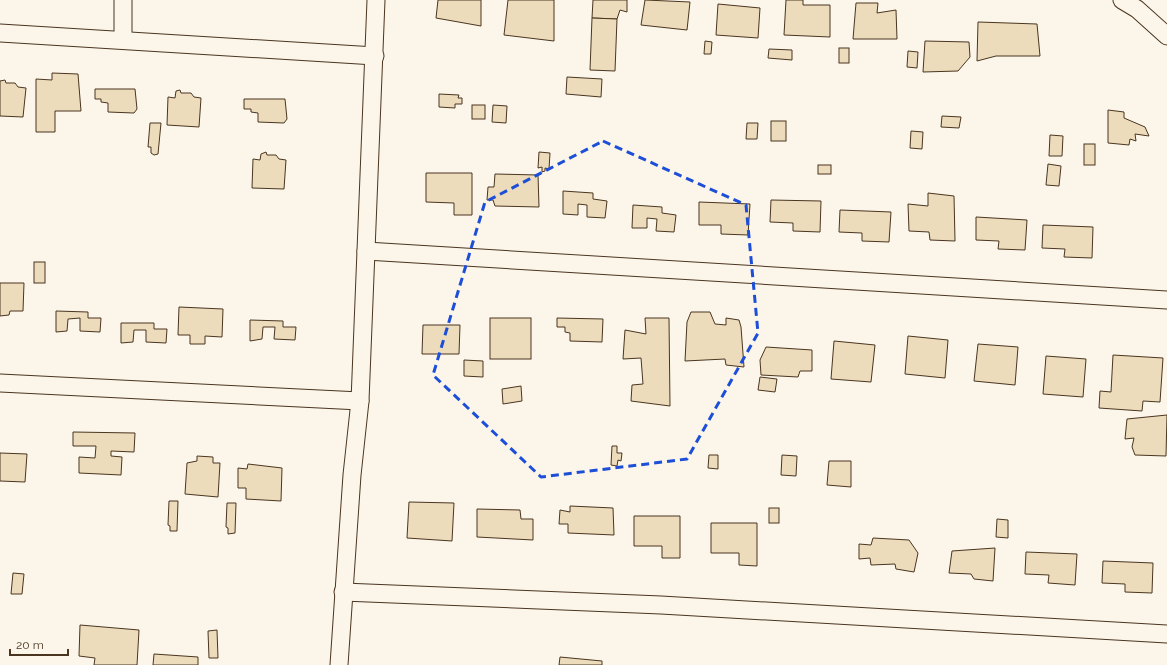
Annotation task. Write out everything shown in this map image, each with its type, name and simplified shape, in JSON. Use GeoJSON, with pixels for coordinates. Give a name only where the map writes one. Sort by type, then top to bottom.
{"type":"FeatureCollection","features":[{"type":"Feature","properties":{"kind":"street"},"geometry":{"type":"LineString","coordinates":[[123,0],[123,40]]}},
{"type":"Feature","properties":{"kind":"street"},"geometry":{"type":"LineString","coordinates":[[339,665],[352,475],[360,401],[375,56],[376,0]]}},
{"type":"Feature","properties":{"kind":"street"},"geometry":{"type":"LineString","coordinates":[[1122,0],[1137,9],[1167,36]]}},
{"type":"Feature","properties":{"kind":"street"},"geometry":{"type":"LineString","coordinates":[[0,33],[375,56]]}},
{"type":"Feature","properties":{"kind":"street"},"geometry":{"type":"LineString","coordinates":[[366,252],[1167,300]]}},
{"type":"Feature","properties":{"kind":"street"},"geometry":{"type":"LineString","coordinates":[[0,383],[360,401]]}},
{"type":"Feature","properties":{"kind":"street"},"geometry":{"type":"LineString","coordinates":[[343,592],[661,605],[1167,634]]}},
{"type":"Feature","properties":{"kind":"highlighted area"},"geometry":{"type":"Polygon","coordinates":[[[603,141],[746,205],[758,333],[687,459],[541,477],[433,375],[485,202],[603,141]]]}},
{"type":"Feature","properties":{"kind":"building"},"geometry":{"type":"Polygon","coordinates":[[[438,0],[481,0],[481,26],[436,18],[438,0]]]}},
{"type":"Feature","properties":{"kind":"building"},"geometry":{"type":"Polygon","coordinates":[[[508,0],[554,0],[554,41],[504,35],[508,0]]]}},
{"type":"Feature","properties":{"kind":"building"},"geometry":{"type":"Polygon","coordinates":[[[593,0],[627,0],[627,12],[620,10],[617,19],[592,18],[593,0]]]}},
{"type":"Feature","properties":{"kind":"building"},"geometry":{"type":"Polygon","coordinates":[[[645,0],[690,2],[687,30],[641,25],[645,0]]]}},
{"type":"Feature","properties":{"kind":"building"},"geometry":{"type":"Polygon","coordinates":[[[786,0],[803,0],[803,5],[830,5],[830,37],[784,35],[786,0]]]}},
{"type":"Feature","properties":{"kind":"building"},"geometry":{"type":"Polygon","coordinates":[[[856,3],[878,3],[877,13],[896,10],[897,39],[853,39],[856,3]]]}},
{"type":"Feature","properties":{"kind":"building"},"geometry":{"type":"Polygon","coordinates":[[[718,4],[760,8],[758,38],[716,35],[718,4]]]}},
{"type":"Feature","properties":{"kind":"building"},"geometry":{"type":"Polygon","coordinates":[[[592,18],[617,19],[615,71],[590,70],[592,18]]]}},
{"type":"Feature","properties":{"kind":"building"},"geometry":{"type":"Polygon","coordinates":[[[978,22],[1037,24],[1040,56],[996,56],[977,61],[978,22]]]}},
{"type":"Feature","properties":{"kind":"building"},"geometry":{"type":"Polygon","coordinates":[[[705,41],[712,42],[711,54],[704,54],[705,41]]]}},
{"type":"Feature","properties":{"kind":"building"},"geometry":{"type":"Polygon","coordinates":[[[925,41],[969,42],[970,57],[958,71],[923,72],[925,41]]]}},
{"type":"Feature","properties":{"kind":"building"},"geometry":{"type":"Polygon","coordinates":[[[839,48],[849,48],[849,63],[839,63],[839,48]]]}},
{"type":"Feature","properties":{"kind":"building"},"geometry":{"type":"Polygon","coordinates":[[[769,49],[792,50],[792,60],[768,58],[769,49]]]}},
{"type":"Feature","properties":{"kind":"building"},"geometry":{"type":"Polygon","coordinates":[[[908,51],[918,52],[917,68],[907,67],[908,51]]]}},
{"type":"Feature","properties":{"kind":"building"},"geometry":{"type":"Polygon","coordinates":[[[52,73],[78,74],[81,111],[55,111],[55,132],[36,132],[36,79],[52,80],[52,73]]]}},
{"type":"Feature","properties":{"kind":"building"},"geometry":{"type":"Polygon","coordinates":[[[567,77],[602,79],[601,97],[566,94],[567,77]]]}},
{"type":"Feature","properties":{"kind":"building"},"geometry":{"type":"Polygon","coordinates":[[[5,80],[6,83],[15,83],[18,87],[26,88],[23,117],[0,116],[0,81],[5,80]]]}},
{"type":"Feature","properties":{"kind":"building"},"geometry":{"type":"Polygon","coordinates":[[[95,89],[135,89],[137,109],[134,113],[108,112],[108,103],[101,102],[101,99],[95,99],[95,89]]]}},
{"type":"Feature","properties":{"kind":"building"},"geometry":{"type":"Polygon","coordinates":[[[180,90],[181,93],[191,93],[194,97],[201,98],[199,127],[167,125],[168,97],[175,98],[176,91],[180,90]]]}},
{"type":"Feature","properties":{"kind":"building"},"geometry":{"type":"Polygon","coordinates":[[[439,94],[459,95],[458,98],[462,98],[462,104],[455,104],[455,108],[439,107],[439,94]]]}},
{"type":"Feature","properties":{"kind":"building"},"geometry":{"type":"Polygon","coordinates":[[[244,99],[285,99],[287,119],[284,123],[258,122],[258,113],[251,112],[251,109],[244,109],[244,99]]]}},
{"type":"Feature","properties":{"kind":"building"},"geometry":{"type":"Polygon","coordinates":[[[472,105],[485,105],[485,119],[472,119],[472,105]]]}},
{"type":"Feature","properties":{"kind":"building"},"geometry":{"type":"Polygon","coordinates":[[[493,105],[507,106],[506,123],[492,122],[493,105]]]}},
{"type":"Feature","properties":{"kind":"building"},"geometry":{"type":"Polygon","coordinates":[[[1108,110],[1124,112],[1124,118],[1145,127],[1149,136],[1135,134],[1136,141],[1130,139],[1129,145],[1108,143],[1108,110]]]}},
{"type":"Feature","properties":{"kind":"building"},"geometry":{"type":"Polygon","coordinates":[[[942,116],[961,117],[959,128],[941,127],[942,116]]]}},
{"type":"Feature","properties":{"kind":"building"},"geometry":{"type":"Polygon","coordinates":[[[771,121],[786,121],[786,141],[771,141],[771,121]]]}},
{"type":"Feature","properties":{"kind":"building"},"geometry":{"type":"Polygon","coordinates":[[[150,123],[161,123],[158,154],[154,155],[151,153],[151,147],[148,147],[150,123]]]}},
{"type":"Feature","properties":{"kind":"building"},"geometry":{"type":"Polygon","coordinates":[[[747,123],[758,123],[757,139],[746,139],[747,123]]]}},
{"type":"Feature","properties":{"kind":"building"},"geometry":{"type":"Polygon","coordinates":[[[911,131],[923,132],[922,149],[910,148],[911,131]]]}},
{"type":"Feature","properties":{"kind":"building"},"geometry":{"type":"Polygon","coordinates":[[[1050,135],[1063,136],[1062,156],[1049,156],[1050,135]]]}},
{"type":"Feature","properties":{"kind":"building"},"geometry":{"type":"Polygon","coordinates":[[[1084,144],[1095,144],[1095,165],[1084,165],[1084,144]]]}},
{"type":"Feature","properties":{"kind":"building"},"geometry":{"type":"Polygon","coordinates":[[[266,152],[267,155],[276,155],[279,159],[286,160],[284,189],[252,188],[253,159],[260,160],[261,154],[266,152]]]}},
{"type":"Feature","properties":{"kind":"building"},"geometry":{"type":"Polygon","coordinates":[[[539,152],[550,153],[549,169],[545,168],[545,171],[542,172],[542,167],[538,168],[539,152]]]}},
{"type":"Feature","properties":{"kind":"building"},"geometry":{"type":"Polygon","coordinates":[[[1048,164],[1061,166],[1059,186],[1046,185],[1048,164]]]}},
{"type":"Feature","properties":{"kind":"building"},"geometry":{"type":"Polygon","coordinates":[[[818,165],[831,165],[831,174],[818,174],[818,165]]]}},
{"type":"Feature","properties":{"kind":"building"},"geometry":{"type":"Polygon","coordinates":[[[426,173],[472,173],[472,215],[454,215],[454,203],[426,202],[426,173]]]}},
{"type":"Feature","properties":{"kind":"building"},"geometry":{"type":"Polygon","coordinates":[[[495,174],[538,175],[539,207],[495,206],[493,200],[487,200],[488,187],[494,187],[495,174]]]}},
{"type":"Feature","properties":{"kind":"building"},"geometry":{"type":"Polygon","coordinates":[[[563,191],[593,193],[593,199],[607,201],[605,218],[587,217],[587,205],[578,204],[578,215],[563,214],[563,191]]]}},
{"type":"Feature","properties":{"kind":"building"},"geometry":{"type":"Polygon","coordinates":[[[928,193],[954,196],[955,241],[930,240],[929,232],[909,231],[908,204],[928,206],[928,193]]]}},
{"type":"Feature","properties":{"kind":"building"},"geometry":{"type":"Polygon","coordinates":[[[771,200],[821,201],[820,232],[793,231],[793,223],[770,222],[771,200]]]}},
{"type":"Feature","properties":{"kind":"building"},"geometry":{"type":"Polygon","coordinates":[[[699,202],[750,204],[748,235],[721,234],[721,225],[699,225],[699,202]]]}},
{"type":"Feature","properties":{"kind":"building"},"geometry":{"type":"Polygon","coordinates":[[[633,205],[662,207],[662,213],[676,215],[674,232],[656,231],[657,219],[647,218],[647,228],[632,228],[633,205]]]}},
{"type":"Feature","properties":{"kind":"building"},"geometry":{"type":"Polygon","coordinates":[[[840,210],[891,212],[889,242],[862,241],[862,233],[839,232],[840,210]]]}},
{"type":"Feature","properties":{"kind":"building"},"geometry":{"type":"Polygon","coordinates":[[[976,217],[1027,220],[1025,250],[998,249],[999,241],[976,240],[976,217]]]}},
{"type":"Feature","properties":{"kind":"building"},"geometry":{"type":"Polygon","coordinates":[[[1043,225],[1093,227],[1092,258],[1064,257],[1065,249],[1042,248],[1043,225]]]}},
{"type":"Feature","properties":{"kind":"building"},"geometry":{"type":"Polygon","coordinates":[[[34,262],[45,262],[45,283],[34,283],[34,262]]]}},
{"type":"Feature","properties":{"kind":"building"},"geometry":{"type":"Polygon","coordinates":[[[0,283],[24,283],[23,311],[10,311],[9,315],[0,316],[0,283]]]}},
{"type":"Feature","properties":{"kind":"building"},"geometry":{"type":"Polygon","coordinates":[[[179,307],[223,309],[222,337],[205,336],[205,344],[190,344],[190,335],[178,335],[179,307]]]}},
{"type":"Feature","properties":{"kind":"building"},"geometry":{"type":"Polygon","coordinates":[[[56,311],[88,312],[88,318],[101,318],[100,332],[80,331],[80,318],[68,319],[67,331],[56,332],[56,311]]]}},
{"type":"Feature","properties":{"kind":"building"},"geometry":{"type":"Polygon","coordinates":[[[691,312],[710,312],[715,324],[726,325],[726,318],[739,320],[741,327],[744,367],[726,365],[725,359],[685,361],[687,322],[691,312]]]}},
{"type":"Feature","properties":{"kind":"building"},"geometry":{"type":"Polygon","coordinates":[[[490,318],[531,318],[531,359],[490,359],[490,318]]]}},
{"type":"Feature","properties":{"kind":"building"},"geometry":{"type":"Polygon","coordinates":[[[557,318],[603,319],[602,342],[570,341],[570,333],[565,332],[565,327],[557,327],[557,318]]]}},
{"type":"Feature","properties":{"kind":"building"},"geometry":{"type":"Polygon","coordinates":[[[645,318],[669,318],[670,406],[631,401],[632,385],[643,384],[641,358],[623,359],[625,330],[646,334],[645,318]]]}},
{"type":"Feature","properties":{"kind":"building"},"geometry":{"type":"Polygon","coordinates":[[[250,320],[283,321],[283,327],[296,327],[295,340],[274,339],[275,327],[263,327],[262,339],[250,341],[250,320]]]}},
{"type":"Feature","properties":{"kind":"building"},"geometry":{"type":"Polygon","coordinates":[[[121,323],[154,323],[154,329],[167,329],[166,343],[146,342],[146,330],[134,330],[133,342],[121,343],[121,323]]]}},
{"type":"Feature","properties":{"kind":"building"},"geometry":{"type":"Polygon","coordinates":[[[423,325],[460,325],[459,354],[422,354],[423,325]]]}},
{"type":"Feature","properties":{"kind":"building"},"geometry":{"type":"Polygon","coordinates":[[[908,336],[948,340],[945,378],[905,374],[908,336]]]}},
{"type":"Feature","properties":{"kind":"building"},"geometry":{"type":"Polygon","coordinates":[[[834,341],[875,345],[871,382],[831,379],[834,341]]]}},
{"type":"Feature","properties":{"kind":"building"},"geometry":{"type":"Polygon","coordinates":[[[978,344],[1018,347],[1015,385],[974,381],[978,344]]]}},
{"type":"Feature","properties":{"kind":"building"},"geometry":{"type":"Polygon","coordinates":[[[766,347],[812,350],[812,371],[800,371],[798,377],[761,375],[760,360],[766,347]]]}},
{"type":"Feature","properties":{"kind":"building"},"geometry":{"type":"Polygon","coordinates":[[[1113,355],[1163,358],[1160,402],[1143,401],[1142,411],[1099,408],[1100,391],[1111,392],[1113,355]]]}},
{"type":"Feature","properties":{"kind":"building"},"geometry":{"type":"Polygon","coordinates":[[[1046,356],[1086,359],[1083,397],[1043,394],[1046,356]]]}},
{"type":"Feature","properties":{"kind":"building"},"geometry":{"type":"Polygon","coordinates":[[[464,360],[483,361],[483,377],[464,376],[464,360]]]}},
{"type":"Feature","properties":{"kind":"building"},"geometry":{"type":"Polygon","coordinates":[[[760,377],[777,379],[775,392],[758,390],[760,377]]]}},
{"type":"Feature","properties":{"kind":"building"},"geometry":{"type":"Polygon","coordinates":[[[521,386],[522,401],[503,404],[502,389],[521,386]]]}},
{"type":"Feature","properties":{"kind":"building"},"geometry":{"type":"Polygon","coordinates":[[[1167,415],[1166,456],[1135,455],[1132,447],[1134,438],[1125,439],[1127,419],[1167,415]]]}},
{"type":"Feature","properties":{"kind":"building"},"geometry":{"type":"Polygon","coordinates":[[[73,432],[135,433],[134,452],[111,451],[111,456],[122,457],[121,475],[79,473],[79,457],[95,458],[96,446],[73,446],[73,432]]]}},
{"type":"Feature","properties":{"kind":"building"},"geometry":{"type":"Polygon","coordinates":[[[612,446],[617,446],[617,453],[622,453],[621,461],[618,460],[617,466],[611,465],[612,446]]]}},
{"type":"Feature","properties":{"kind":"building"},"geometry":{"type":"Polygon","coordinates":[[[0,453],[27,454],[25,482],[0,481],[0,453]]]}},
{"type":"Feature","properties":{"kind":"building"},"geometry":{"type":"Polygon","coordinates":[[[709,455],[718,455],[718,469],[708,468],[709,455]]]}},
{"type":"Feature","properties":{"kind":"building"},"geometry":{"type":"Polygon","coordinates":[[[782,455],[797,456],[796,476],[781,475],[782,455]]]}},
{"type":"Feature","properties":{"kind":"building"},"geometry":{"type":"Polygon","coordinates":[[[197,456],[213,457],[213,463],[220,463],[218,497],[185,494],[187,463],[197,461],[197,456]]]}},
{"type":"Feature","properties":{"kind":"building"},"geometry":{"type":"Polygon","coordinates":[[[829,461],[851,461],[851,487],[827,485],[829,461]]]}},
{"type":"Feature","properties":{"kind":"building"},"geometry":{"type":"Polygon","coordinates":[[[248,464],[282,468],[281,501],[246,499],[246,488],[238,488],[238,468],[247,469],[248,464]]]}},
{"type":"Feature","properties":{"kind":"building"},"geometry":{"type":"Polygon","coordinates":[[[169,501],[178,501],[177,531],[170,531],[170,526],[168,525],[169,501]]]}},
{"type":"Feature","properties":{"kind":"building"},"geometry":{"type":"Polygon","coordinates":[[[409,502],[454,503],[452,541],[407,538],[409,502]]]}},
{"type":"Feature","properties":{"kind":"building"},"geometry":{"type":"Polygon","coordinates":[[[227,503],[236,503],[235,533],[228,534],[228,528],[226,527],[227,503]]]}},
{"type":"Feature","properties":{"kind":"building"},"geometry":{"type":"Polygon","coordinates":[[[570,506],[613,508],[614,535],[568,533],[568,524],[559,524],[560,510],[570,512],[570,506]]]}},
{"type":"Feature","properties":{"kind":"building"},"geometry":{"type":"Polygon","coordinates":[[[769,508],[779,508],[779,523],[769,523],[769,508]]]}},
{"type":"Feature","properties":{"kind":"building"},"geometry":{"type":"Polygon","coordinates":[[[477,509],[520,510],[521,519],[533,519],[533,540],[477,537],[477,509]]]}},
{"type":"Feature","properties":{"kind":"building"},"geometry":{"type":"Polygon","coordinates":[[[634,516],[680,516],[680,558],[662,558],[662,546],[634,546],[634,516]]]}},
{"type":"Feature","properties":{"kind":"building"},"geometry":{"type":"Polygon","coordinates":[[[997,519],[1008,520],[1008,538],[996,537],[997,519]]]}},
{"type":"Feature","properties":{"kind":"building"},"geometry":{"type":"Polygon","coordinates":[[[711,523],[757,523],[757,566],[739,565],[739,553],[711,553],[711,523]]]}},
{"type":"Feature","properties":{"kind":"building"},"geometry":{"type":"Polygon","coordinates":[[[873,538],[909,540],[918,553],[914,572],[896,569],[895,564],[871,565],[870,558],[859,559],[859,544],[871,545],[873,538]]]}},
{"type":"Feature","properties":{"kind":"building"},"geometry":{"type":"Polygon","coordinates":[[[995,548],[993,581],[974,579],[971,574],[949,573],[952,551],[995,548]]]}},
{"type":"Feature","properties":{"kind":"building"},"geometry":{"type":"Polygon","coordinates":[[[1026,552],[1077,554],[1075,585],[1048,583],[1049,575],[1025,574],[1026,552]]]}},
{"type":"Feature","properties":{"kind":"building"},"geometry":{"type":"Polygon","coordinates":[[[1103,561],[1153,563],[1152,593],[1125,592],[1125,584],[1102,583],[1103,561]]]}},
{"type":"Feature","properties":{"kind":"building"},"geometry":{"type":"Polygon","coordinates":[[[13,573],[24,574],[22,594],[11,594],[13,573]]]}},
{"type":"Feature","properties":{"kind":"building"},"geometry":{"type":"Polygon","coordinates":[[[80,625],[139,630],[137,665],[94,665],[95,658],[79,656],[80,625]]]}},
{"type":"Feature","properties":{"kind":"building"},"geometry":{"type":"Polygon","coordinates":[[[217,630],[218,658],[209,658],[208,631],[217,630]]]}},
{"type":"Feature","properties":{"kind":"building"},"geometry":{"type":"Polygon","coordinates":[[[154,654],[198,657],[198,665],[153,665],[154,654]]]}},
{"type":"Feature","properties":{"kind":"building"},"geometry":{"type":"Polygon","coordinates":[[[560,657],[602,661],[602,665],[559,665],[560,657]]]}}]}
